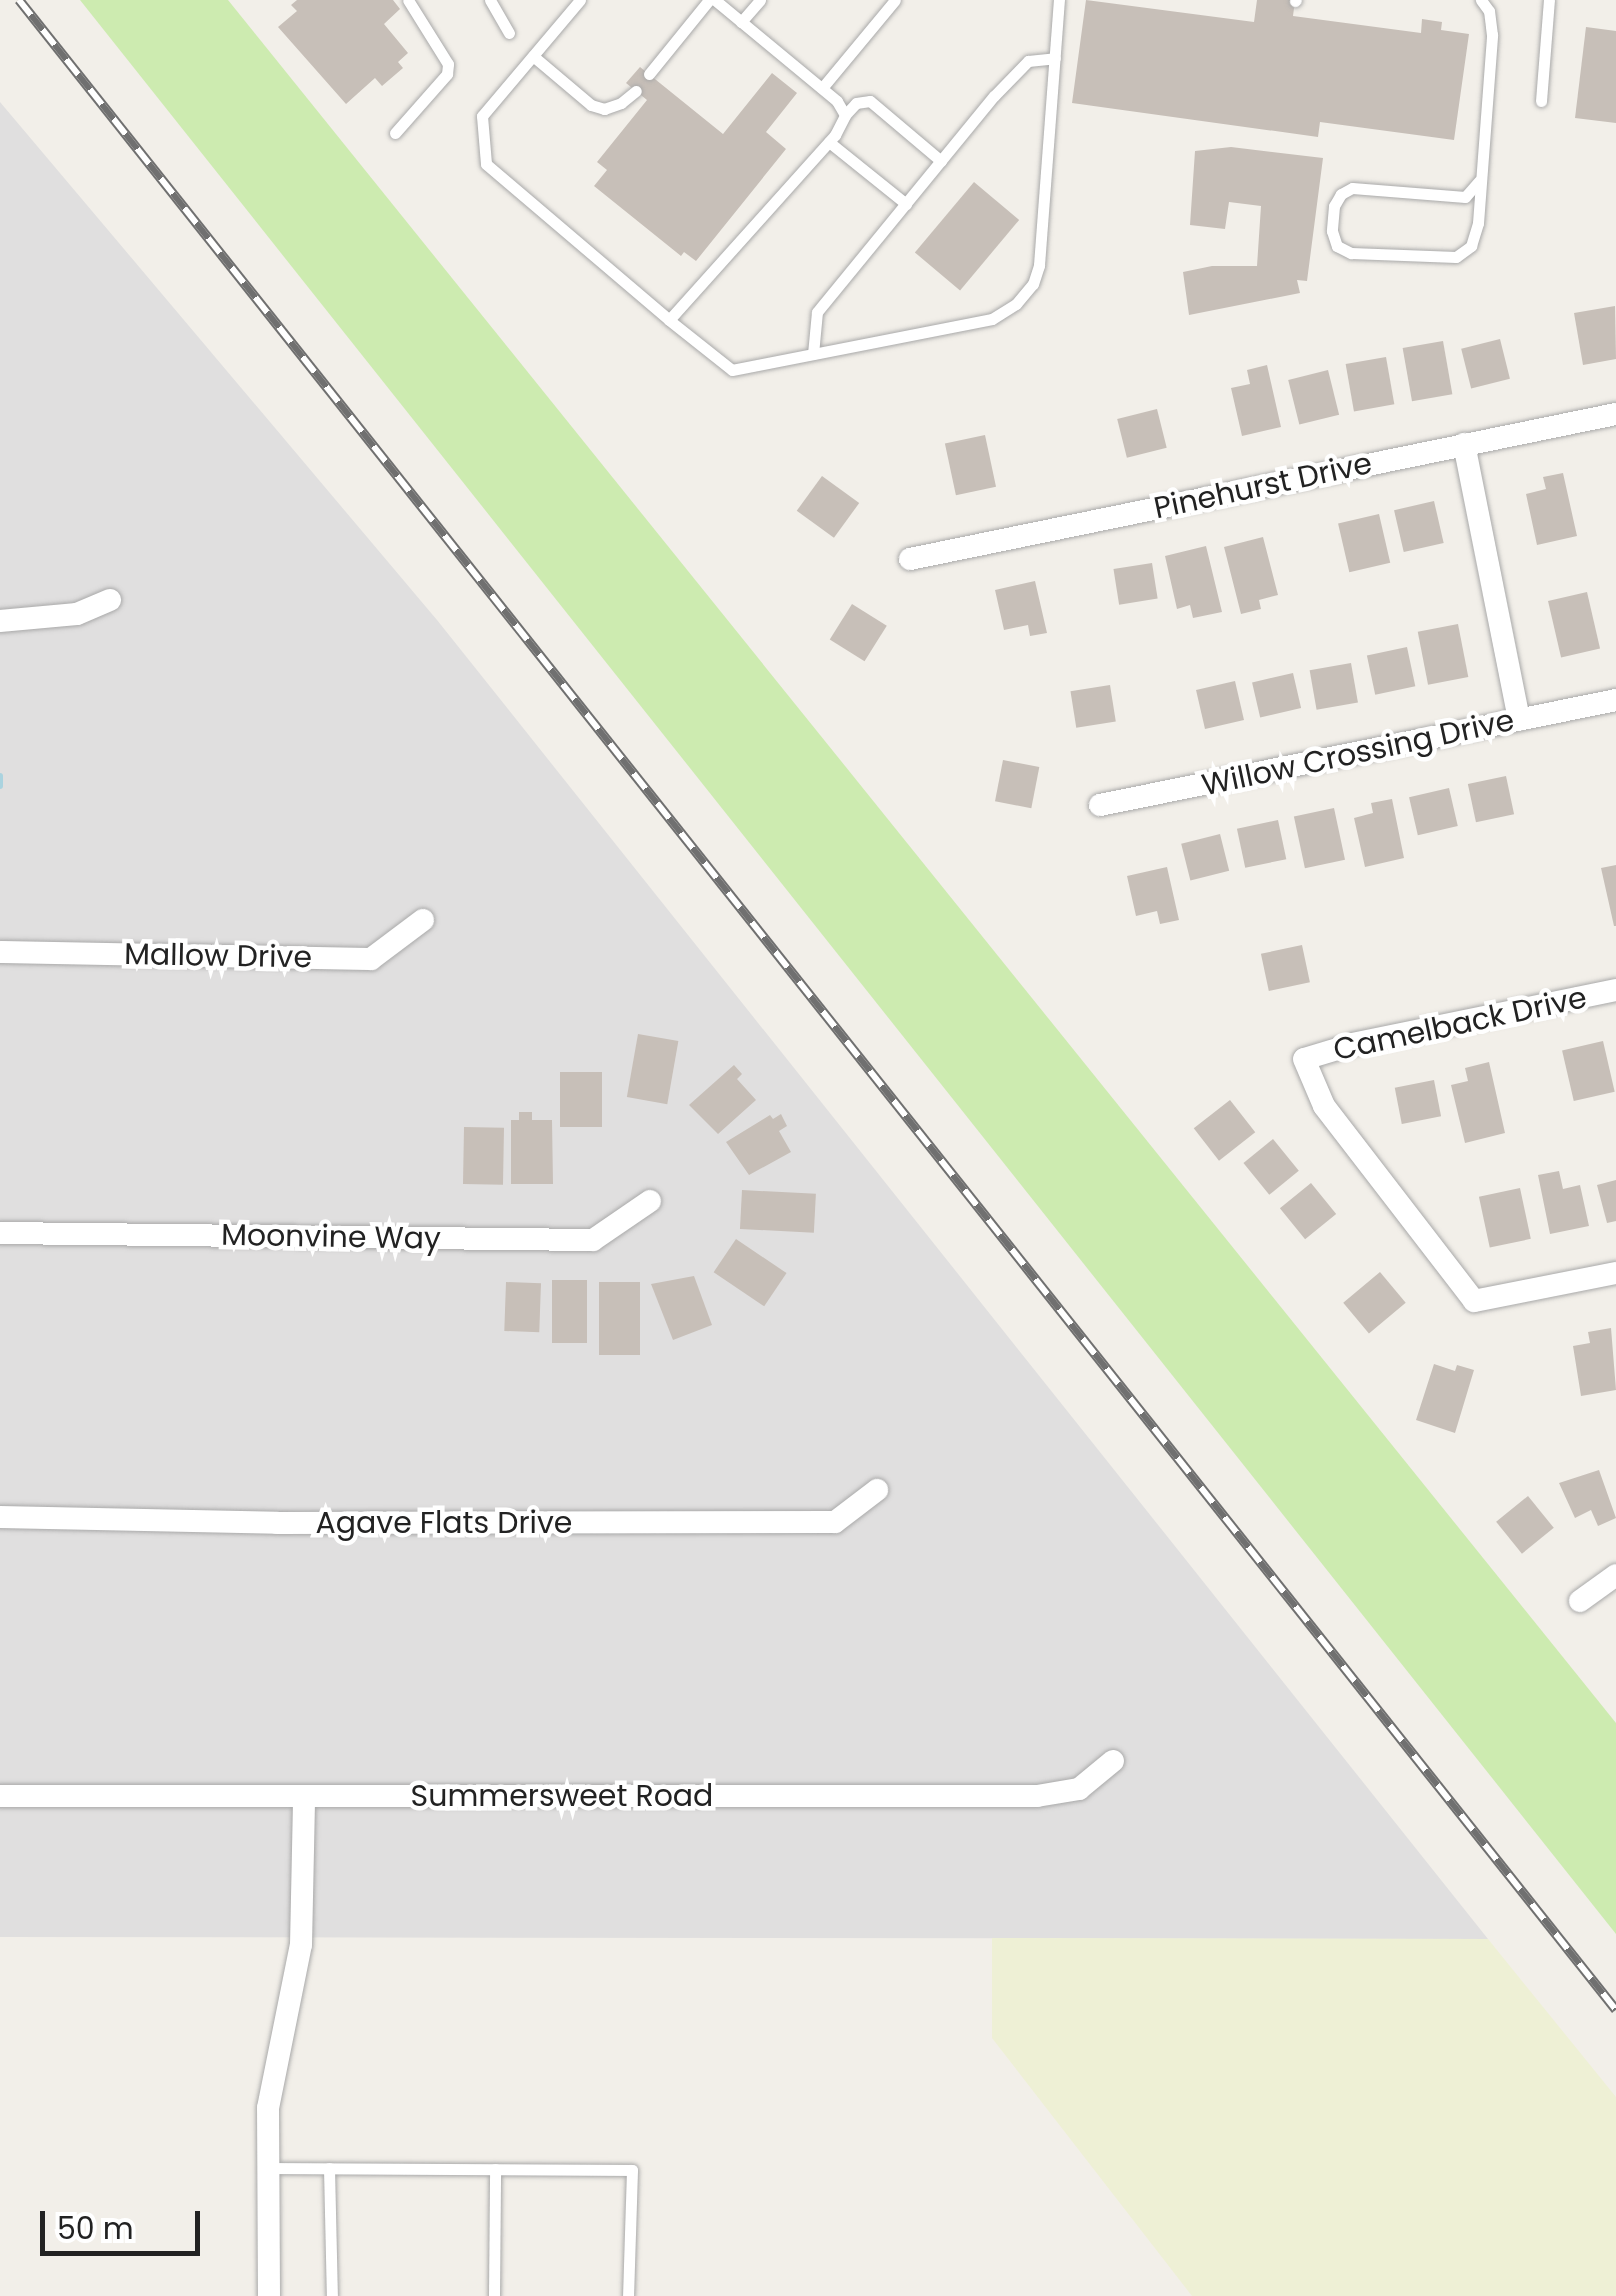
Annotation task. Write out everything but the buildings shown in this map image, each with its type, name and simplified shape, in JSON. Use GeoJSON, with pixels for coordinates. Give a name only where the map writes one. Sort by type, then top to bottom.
{"type":"FeatureCollection","features":[{"type":"Feature","properties":{"kind":"street","name":"Pinehurst Drive"},"geometry":{"type":"LineString","coordinates":[[910,559],[1616,414]]}},
{"type":"Feature","properties":{"kind":"street"},"geometry":{"type":"LineString","coordinates":[[1464,444],[1519,720]]}},
{"type":"Feature","properties":{"kind":"street"},"geometry":{"type":"LineString","coordinates":[[0,620],[58,618],[110,600]]}},
{"type":"Feature","properties":{"kind":"street","name":"Willow Crossing Drive"},"geometry":{"type":"LineString","coordinates":[[1100,805],[1616,700]]}},
{"type":"Feature","properties":{"kind":"street","name":"Mallow Drive"},"geometry":{"type":"LineString","coordinates":[[0,952],[370,960],[423,920]]}},
{"type":"Feature","properties":{"kind":"street","name":"Camelback Drive"},"geometry":{"type":"LineString","coordinates":[[1616,990],[1354,1044],[1304,1059],[1324,1106],[1474,1300],[1616,1272]]}},
{"type":"Feature","properties":{"kind":"street","name":"Moonvine Way"},"geometry":{"type":"LineString","coordinates":[[0,1233],[593,1240],[626,1222],[650,1201]]}},
{"type":"Feature","properties":{"kind":"street","name":"Agave Flats Drive"},"geometry":{"type":"LineString","coordinates":[[0,1516],[277,1524],[835,1522],[878,1490]]}},
{"type":"Feature","properties":{"kind":"street"},"geometry":{"type":"LineString","coordinates":[[1580,1601],[1616,1576]]}},
{"type":"Feature","properties":{"kind":"street","name":"Summersweet Road"},"geometry":{"type":"LineString","coordinates":[[0,1796],[1038,1796],[1080,1789],[1114,1762]]}},
{"type":"Feature","properties":{"kind":"street"},"geometry":{"type":"LineString","coordinates":[[269,2296],[268,2108],[301,1944],[304,1796]]}},
{"type":"Feature","properties":{"kind":"lane"},"geometry":{"type":"LineString","coordinates":[[395,133],[447,74],[448,64],[408,0]]}},
{"type":"Feature","properties":{"kind":"lane"},"geometry":{"type":"LineString","coordinates":[[490,0],[509,33]]}},
{"type":"Feature","properties":{"kind":"lane"},"geometry":{"type":"LineString","coordinates":[[580,0],[482,116],[486,164],[732,370],[992,319],[1016,304],[1033,284],[1040,265],[1059,0]]}},
{"type":"Feature","properties":{"kind":"lane"},"geometry":{"type":"LineString","coordinates":[[649,74],[712,0],[822,88],[845,114]]}},
{"type":"Feature","properties":{"kind":"lane"},"geometry":{"type":"LineString","coordinates":[[741,22],[760,0]]}},
{"type":"Feature","properties":{"kind":"lane"},"geometry":{"type":"LineString","coordinates":[[822,88],[895,0]]}},
{"type":"Feature","properties":{"kind":"lane"},"geometry":{"type":"LineString","coordinates":[[1480,181],[1465,197],[1352,188],[1341,194],[1334,206],[1332,232],[1337,246],[1351,253],[1456,256],[1471,246],[1475,234],[1480,181],[1492,35],[1489,11],[1481,0]]}},
{"type":"Feature","properties":{"kind":"lane"},"geometry":{"type":"LineString","coordinates":[[1541,101],[1549,0]]}},
{"type":"Feature","properties":{"kind":"lane"},"geometry":{"type":"LineString","coordinates":[[534,56],[591,105],[604,108],[621,103],[636,91]]}},
{"type":"Feature","properties":{"kind":"lane"},"geometry":{"type":"LineString","coordinates":[[813,354],[816,312],[1028,61],[1055,58]]}},
{"type":"Feature","properties":{"kind":"lane"},"geometry":{"type":"LineString","coordinates":[[670,320],[829,142],[856,103],[870,101],[941,161]]}},
{"type":"Feature","properties":{"kind":"lane"},"geometry":{"type":"LineString","coordinates":[[829,142],[906,204]]}},
{"type":"Feature","properties":{"kind":"lane"},"geometry":{"type":"LineString","coordinates":[[268,2168],[632,2170],[628,2296]]}},
{"type":"Feature","properties":{"kind":"lane"},"geometry":{"type":"LineString","coordinates":[[329,2168],[332,2296]]}},
{"type":"Feature","properties":{"kind":"lane"},"geometry":{"type":"LineString","coordinates":[[494,2296],[495,2169]]}},
{"type":"Feature","properties":{"kind":"shaded area"},"geometry":{"type":"Polygon","coordinates":[[[0,102],[437,620],[1488,1939],[0,1937],[0,102]]]}},
{"type":"Feature","properties":{"kind":"green space"},"geometry":{"type":"Polygon","coordinates":[[[80,0],[228,0],[1616,1723],[1616,1934],[80,0]]]}},
{"type":"Feature","properties":{"kind":"green space"},"geometry":{"type":"Polygon","coordinates":[[[992,1938],[1488,1939],[1616,2097],[1616,2296],[1192,2296],[992,2038],[992,1938]]]}},
{"type":"Feature","properties":{"kind":"waterway"},"geometry":{"type":"LineString","coordinates":[[0,776],[0,786]]}},
{"type":"Feature","properties":{"kind":"railway"},"geometry":{"type":"LineString","coordinates":[[19,0],[1616,2010]]}}]}
